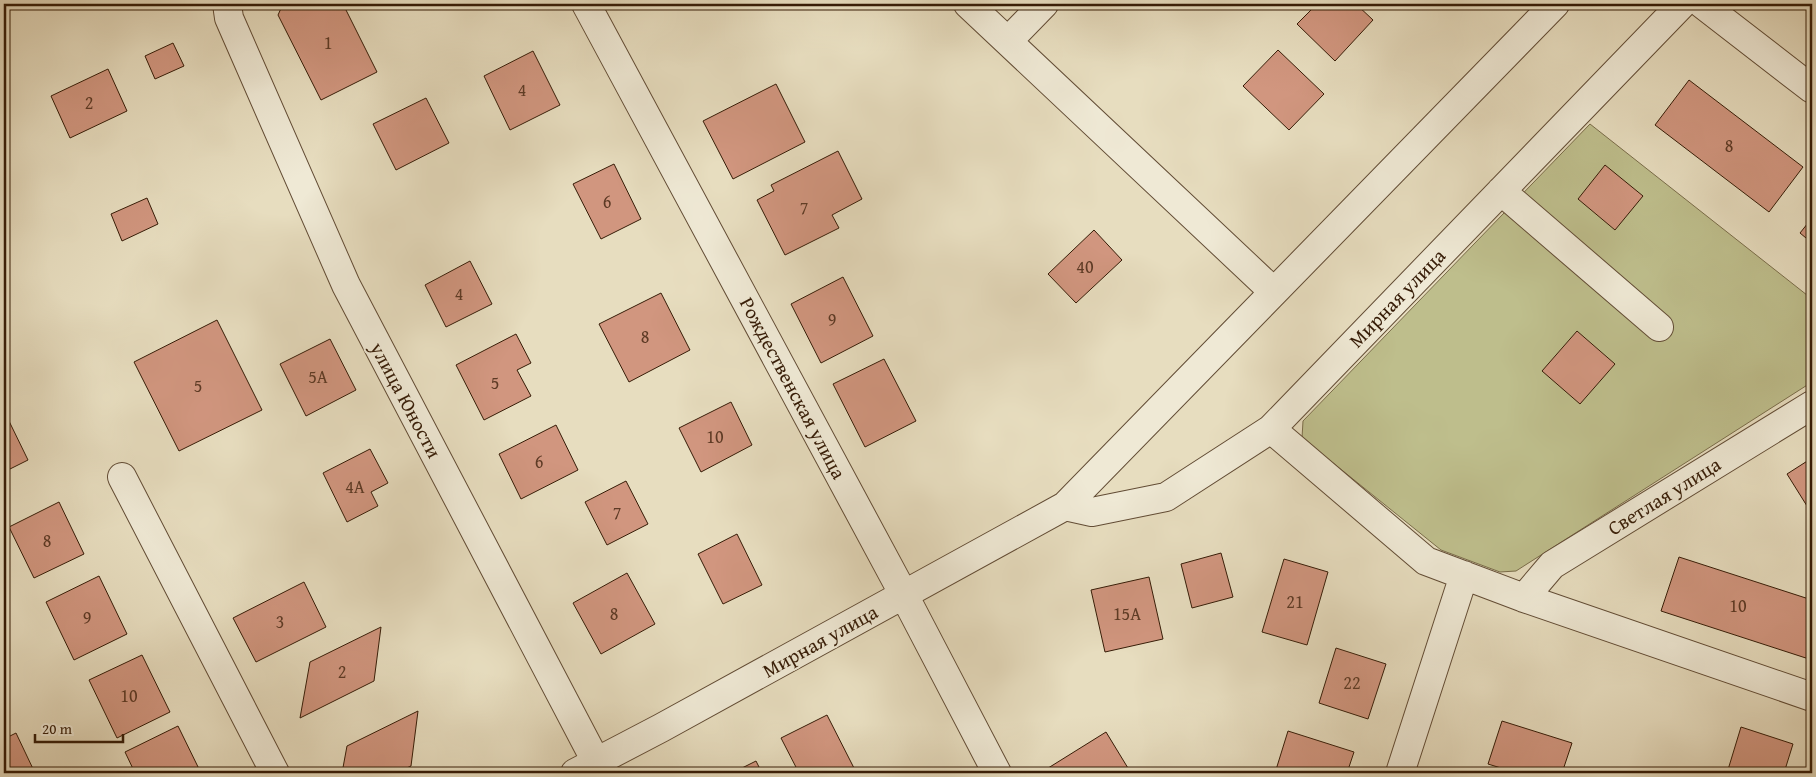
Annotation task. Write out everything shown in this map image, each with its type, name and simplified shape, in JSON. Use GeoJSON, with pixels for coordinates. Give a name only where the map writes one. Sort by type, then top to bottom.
{"type":"FeatureCollection","features":[{"type":"Feature","properties":{"kind":"street","name":"Рождественская улица"},"geometry":{"type":"LineString","coordinates":[[586,4],[904,595],[996,773]]}},
{"type":"Feature","properties":{"kind":"street"},"geometry":{"type":"LineString","coordinates":[[968,4],[1274,292]]}},
{"type":"Feature","properties":{"kind":"street"},"geometry":{"type":"LineString","coordinates":[[1008,41],[1044,4]]}},
{"type":"Feature","properties":{"kind":"street","name":"Мирная улица"},"geometry":{"type":"LineString","coordinates":[[591,770],[1065,506],[1555,4]]}},
{"type":"Feature","properties":{"kind":"street","name":"Мирная улица"},"geometry":{"type":"LineString","coordinates":[[1065,506],[1092,512],[1166,497],[1271,429],[1682,4]]}},
{"type":"Feature","properties":{"kind":"street"},"geometry":{"type":"LineString","coordinates":[[1702,4],[1812,89]]}},
{"type":"Feature","properties":{"kind":"street","name":"улица Юности"},"geometry":{"type":"LineString","coordinates":[[228,11],[346,285],[591,770]]}},
{"type":"Feature","properties":{"kind":"street"},"geometry":{"type":"LineString","coordinates":[[1501,191],[1659,327]]}},
{"type":"Feature","properties":{"kind":"street","name":"Светлая улица"},"geometry":{"type":"LineString","coordinates":[[1524,598],[1552,565],[1812,405]]}},
{"type":"Feature","properties":{"kind":"street"},"geometry":{"type":"LineString","coordinates":[[1271,429],[1426,561],[1524,598],[1812,697]]}},
{"type":"Feature","properties":{"kind":"street"},"geometry":{"type":"LineString","coordinates":[[122,477],[275,773]]}},
{"type":"Feature","properties":{"kind":"street"},"geometry":{"type":"LineString","coordinates":[[1400,773],[1464,575]]}},
{"type":"Feature","properties":{"kind":"green space"},"geometry":{"type":"Polygon","coordinates":[[[1590,124],[1812,299],[1812,382],[1516,571],[1500,572],[1441,550],[1302,438],[1303,421],[1590,124]]]}},
{"type":"Feature","properties":{"kind":"building"},"geometry":{"type":"Polygon","coordinates":[[[283,4],[343,4],[377,72],[321,100],[278,15],[283,4]]]}},
{"type":"Feature","properties":{"kind":"building"},"geometry":{"type":"Polygon","coordinates":[[[1317,4],[1356,4],[1373,20],[1335,61],[1297,24],[1317,4]]]}},
{"type":"Feature","properties":{"kind":"building"},"geometry":{"type":"Polygon","coordinates":[[[173,43],[184,66],[155,79],[145,56],[173,43]]]}},
{"type":"Feature","properties":{"kind":"building"},"geometry":{"type":"Polygon","coordinates":[[[1278,50],[1324,94],[1289,130],[1243,86],[1278,50]]]}},
{"type":"Feature","properties":{"kind":"building"},"geometry":{"type":"Polygon","coordinates":[[[533,51],[560,105],[510,130],[484,76],[533,51]]]}},
{"type":"Feature","properties":{"kind":"building"},"geometry":{"type":"Polygon","coordinates":[[[108,69],[127,111],[70,138],[51,96],[108,69]]]}},
{"type":"Feature","properties":{"kind":"building"},"geometry":{"type":"Polygon","coordinates":[[[1689,80],[1803,167],[1769,212],[1655,125],[1689,80]]]}},
{"type":"Feature","properties":{"kind":"building"},"geometry":{"type":"Polygon","coordinates":[[[776,84],[805,142],[733,179],[703,121],[776,84]]]}},
{"type":"Feature","properties":{"kind":"building"},"geometry":{"type":"Polygon","coordinates":[[[426,98],[449,143],[396,170],[373,124],[426,98]]]}},
{"type":"Feature","properties":{"kind":"building"},"geometry":{"type":"Polygon","coordinates":[[[838,151],[862,199],[832,215],[839,228],[785,255],[757,200],[774,191],[771,185],[838,151]]]}},
{"type":"Feature","properties":{"kind":"building"},"geometry":{"type":"Polygon","coordinates":[[[614,164],[641,219],[601,239],[573,184],[614,164]]]}},
{"type":"Feature","properties":{"kind":"building"},"geometry":{"type":"Polygon","coordinates":[[[1605,165],[1643,196],[1615,230],[1578,199],[1605,165]]]}},
{"type":"Feature","properties":{"kind":"building"},"geometry":{"type":"Polygon","coordinates":[[[147,198],[158,224],[122,241],[111,214],[147,198]]]}},
{"type":"Feature","properties":{"kind":"building"},"geometry":{"type":"Polygon","coordinates":[[[1812,218],[1812,243],[1800,233],[1812,218]]]}},
{"type":"Feature","properties":{"kind":"building"},"geometry":{"type":"Polygon","coordinates":[[[1094,230],[1122,260],[1076,303],[1048,274],[1094,230]]]}},
{"type":"Feature","properties":{"kind":"building"},"geometry":{"type":"Polygon","coordinates":[[[470,261],[492,304],[446,327],[425,285],[470,261]]]}},
{"type":"Feature","properties":{"kind":"building"},"geometry":{"type":"Polygon","coordinates":[[[843,277],[873,336],[821,363],[791,304],[843,277]]]}},
{"type":"Feature","properties":{"kind":"building"},"geometry":{"type":"Polygon","coordinates":[[[661,293],[690,350],[629,382],[599,324],[661,293]]]}},
{"type":"Feature","properties":{"kind":"building"},"geometry":{"type":"Polygon","coordinates":[[[217,320],[262,410],[179,451],[134,362],[217,320]]]}},
{"type":"Feature","properties":{"kind":"building"},"geometry":{"type":"Polygon","coordinates":[[[1577,331],[1615,364],[1580,404],[1542,371],[1577,331]]]}},
{"type":"Feature","properties":{"kind":"building"},"geometry":{"type":"Polygon","coordinates":[[[516,334],[531,363],[517,370],[531,396],[484,420],[456,365],[516,334]]]}},
{"type":"Feature","properties":{"kind":"building"},"geometry":{"type":"Polygon","coordinates":[[[330,339],[356,390],[306,416],[280,364],[330,339]]]}},
{"type":"Feature","properties":{"kind":"building"},"geometry":{"type":"Polygon","coordinates":[[[884,359],[916,421],[865,447],[833,384],[884,359]]]}},
{"type":"Feature","properties":{"kind":"building"},"geometry":{"type":"Polygon","coordinates":[[[731,402],[752,445],[701,472],[679,428],[731,402]]]}},
{"type":"Feature","properties":{"kind":"building"},"geometry":{"type":"Polygon","coordinates":[[[8,419],[28,460],[4,472],[4,421],[8,419]]]}},
{"type":"Feature","properties":{"kind":"building"},"geometry":{"type":"Polygon","coordinates":[[[556,425],[578,470],[521,499],[499,454],[556,425]]]}},
{"type":"Feature","properties":{"kind":"building"},"geometry":{"type":"Polygon","coordinates":[[[370,449],[388,483],[371,492],[378,506],[347,522],[323,473],[370,449]]]}},
{"type":"Feature","properties":{"kind":"building"},"geometry":{"type":"Polygon","coordinates":[[[1812,458],[1812,514],[1787,474],[1812,458]]]}},
{"type":"Feature","properties":{"kind":"building"},"geometry":{"type":"Polygon","coordinates":[[[626,481],[648,524],[607,545],[585,502],[626,481]]]}},
{"type":"Feature","properties":{"kind":"building"},"geometry":{"type":"Polygon","coordinates":[[[59,502],[84,554],[34,578],[9,527],[59,502]]]}},
{"type":"Feature","properties":{"kind":"building"},"geometry":{"type":"Polygon","coordinates":[[[737,534],[762,585],[723,604],[698,554],[737,534]]]}},
{"type":"Feature","properties":{"kind":"building"},"geometry":{"type":"Polygon","coordinates":[[[1221,553],[1233,597],[1192,608],[1181,564],[1221,553]]]}},
{"type":"Feature","properties":{"kind":"building"},"geometry":{"type":"Polygon","coordinates":[[[1679,557],[1812,600],[1812,660],[1661,611],[1679,557]]]}},
{"type":"Feature","properties":{"kind":"building"},"geometry":{"type":"Polygon","coordinates":[[[1284,559],[1328,572],[1307,645],[1262,632],[1284,559]]]}},
{"type":"Feature","properties":{"kind":"building"},"geometry":{"type":"Polygon","coordinates":[[[627,573],[655,624],[601,654],[573,603],[627,573]]]}},
{"type":"Feature","properties":{"kind":"building"},"geometry":{"type":"Polygon","coordinates":[[[99,576],[127,634],[74,660],[46,602],[99,576]]]}},
{"type":"Feature","properties":{"kind":"building"},"geometry":{"type":"Polygon","coordinates":[[[1149,577],[1163,639],[1105,652],[1091,590],[1149,577]]]}},
{"type":"Feature","properties":{"kind":"building"},"geometry":{"type":"Polygon","coordinates":[[[304,582],[326,627],[256,662],[233,618],[304,582]]]}},
{"type":"Feature","properties":{"kind":"building"},"geometry":{"type":"Polygon","coordinates":[[[381,627],[374,681],[300,718],[310,662],[381,627]]]}},
{"type":"Feature","properties":{"kind":"building"},"geometry":{"type":"Polygon","coordinates":[[[1336,648],[1386,664],[1368,719],[1319,703],[1336,648]]]}},
{"type":"Feature","properties":{"kind":"building"},"geometry":{"type":"Polygon","coordinates":[[[142,655],[170,712],[117,738],[89,680],[142,655]]]}},
{"type":"Feature","properties":{"kind":"building"},"geometry":{"type":"Polygon","coordinates":[[[418,711],[411,766],[396,773],[342,773],[347,746],[418,711]]]}},
{"type":"Feature","properties":{"kind":"building"},"geometry":{"type":"Polygon","coordinates":[[[827,715],[855,770],[848,773],[799,773],[781,738],[827,715]]]}},
{"type":"Feature","properties":{"kind":"building"},"geometry":{"type":"Polygon","coordinates":[[[1502,721],[1572,743],[1562,773],[1517,773],[1488,764],[1502,721]]]}},
{"type":"Feature","properties":{"kind":"building"},"geometry":{"type":"Polygon","coordinates":[[[178,726],[201,773],[135,773],[125,752],[178,726]]]}},
{"type":"Feature","properties":{"kind":"building"},"geometry":{"type":"Polygon","coordinates":[[[1741,727],[1793,744],[1784,773],[1727,773],[1741,727]]]}},
{"type":"Feature","properties":{"kind":"building"},"geometry":{"type":"Polygon","coordinates":[[[1288,731],[1354,752],[1347,773],[1275,773],[1288,731]]]}},
{"type":"Feature","properties":{"kind":"building"},"geometry":{"type":"Polygon","coordinates":[[[1106,732],[1131,773],[1047,773],[1045,770],[1106,732]]]}},
{"type":"Feature","properties":{"kind":"building"},"geometry":{"type":"Polygon","coordinates":[[[16,733],[35,773],[4,773],[4,739],[16,733]]]}},
{"type":"Feature","properties":{"kind":"building"},"geometry":{"type":"Polygon","coordinates":[[[756,761],[762,773],[732,773],[756,761]]]}}]}
